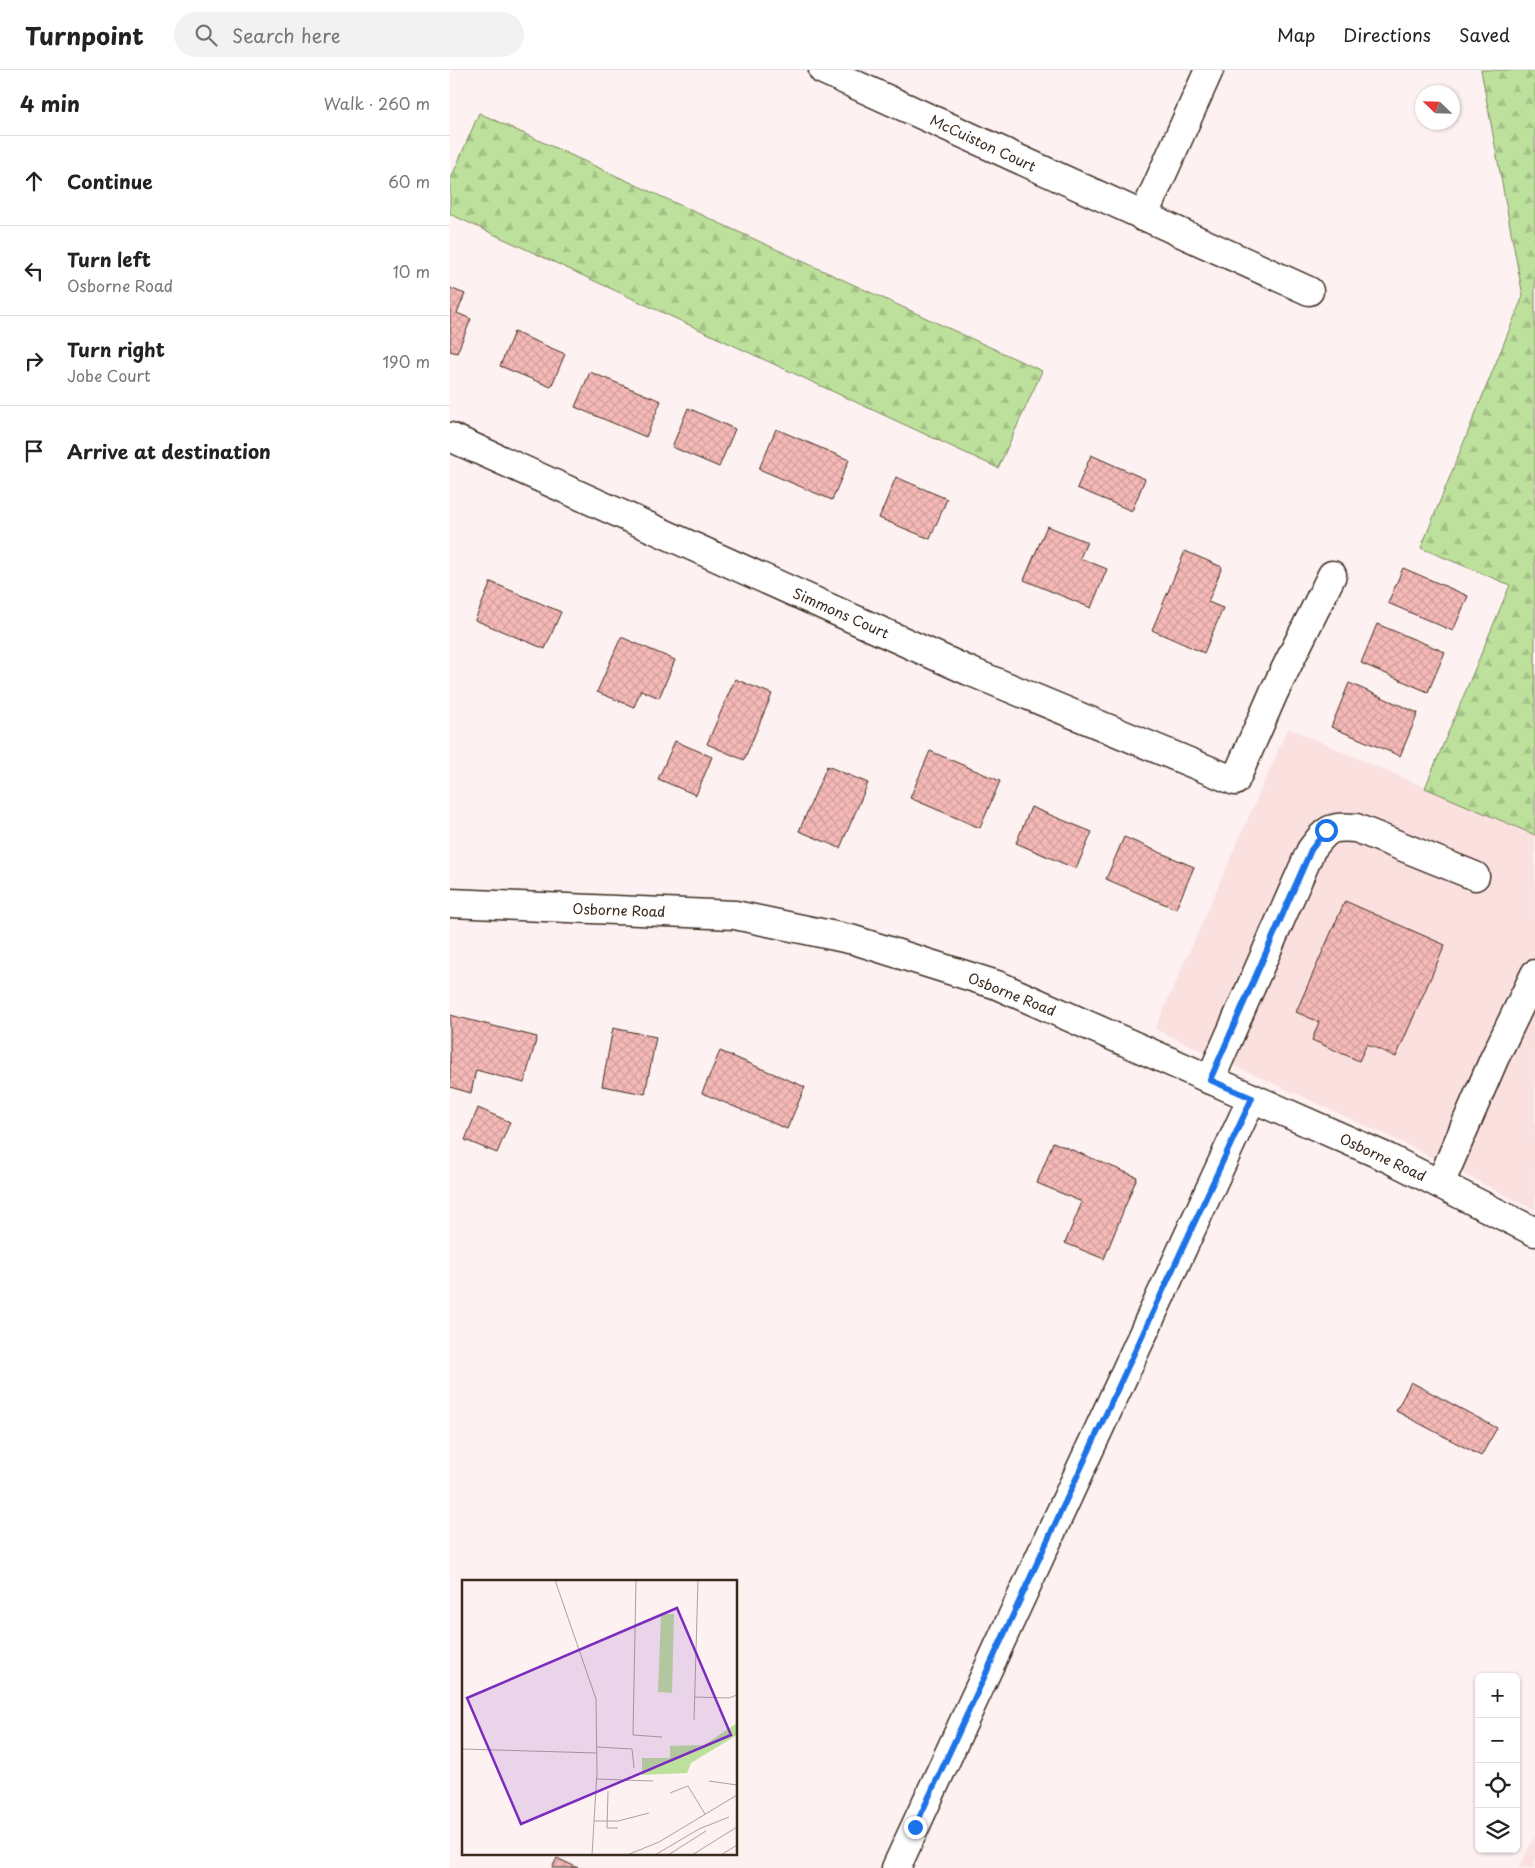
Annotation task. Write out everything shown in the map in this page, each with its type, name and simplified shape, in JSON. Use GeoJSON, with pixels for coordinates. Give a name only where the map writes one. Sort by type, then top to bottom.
{"type":"FeatureCollection","features":[{"type":"Feature","properties":{"kind":"street","name":"McCuiston Court"},"geometry":{"type":"LineString","coordinates":[[823,70],[1309,291]]}},
{"type":"Feature","properties":{"kind":"street"},"geometry":{"type":"LineString","coordinates":[[1143,217],[1210,70]]}},
{"type":"Feature","properties":{"kind":"street","name":"Simmons Court"},"geometry":{"type":"LineString","coordinates":[[450,437],[969,671],[1235,781],[1274,692],[1332,575]]}},
{"type":"Feature","properties":{"kind":"street"},"geometry":{"type":"LineString","coordinates":[[1210,1080],[1311,850],[1326,830],[1338,827],[1356,828],[1474,876]]}},
{"type":"Feature","properties":{"kind":"street","name":"Osborne Road"},"geometry":{"type":"LineString","coordinates":[[450,903],[735,915],[854,940],[997,985],[1440,1184],[1535,1232]]}},
{"type":"Feature","properties":{"kind":"street"},"geometry":{"type":"LineString","coordinates":[[1440,1184],[1494,1059],[1535,974]]}},
{"type":"Feature","properties":{"kind":"street"},"geometry":{"type":"LineString","coordinates":[[896,1868],[1252,1098]]}},
{"type":"Feature","properties":{"kind":"shaded area"},"geometry":{"type":"Polygon","coordinates":[[[1288,728],[1535,835],[1535,1210],[1401,1142],[1155,1029],[1288,728]]]}},
{"type":"Feature","properties":{"kind":"shaded area"},"geometry":{"type":"Polygon","coordinates":[[[1535,1836],[1535,1868],[1519,1868],[1535,1836]]]}},
{"type":"Feature","properties":{"kind":"green space"},"geometry":{"type":"Polygon","coordinates":[[[1481,70],[1535,70],[1535,835],[1425,788],[1510,585],[1421,548],[1523,296],[1481,70]]]}},
{"type":"Feature","properties":{"kind":"green space"},"geometry":{"type":"Polygon","coordinates":[[[479,113],[1042,371],[998,468],[450,214],[450,181],[479,113]]]}},
{"type":"Feature","properties":{"kind":"building"},"geometry":{"type":"Polygon","coordinates":[[[450,288],[465,294],[457,313],[471,319],[457,353],[450,351],[450,288]]]}},
{"type":"Feature","properties":{"kind":"building"},"geometry":{"type":"Polygon","coordinates":[[[514,332],[565,354],[551,387],[500,366],[514,332]]]}},
{"type":"Feature","properties":{"kind":"building"},"geometry":{"type":"Polygon","coordinates":[[[590,372],[661,401],[646,437],[575,407],[590,372]]]}},
{"type":"Feature","properties":{"kind":"building"},"geometry":{"type":"Polygon","coordinates":[[[688,408],[735,429],[719,467],[672,447],[688,408]]]}},
{"type":"Feature","properties":{"kind":"building"},"geometry":{"type":"Polygon","coordinates":[[[776,429],[849,460],[832,500],[759,469],[776,429]]]}},
{"type":"Feature","properties":{"kind":"building"},"geometry":{"type":"Polygon","coordinates":[[[1091,455],[1145,479],[1132,511],[1077,488],[1091,455]]]}},
{"type":"Feature","properties":{"kind":"building"},"geometry":{"type":"Polygon","coordinates":[[[896,477],[947,499],[930,539],[879,518],[896,477]]]}},
{"type":"Feature","properties":{"kind":"building"},"geometry":{"type":"Polygon","coordinates":[[[1047,526],[1087,542],[1080,558],[1107,569],[1091,608],[1024,580],[1047,526]]]}},
{"type":"Feature","properties":{"kind":"building"},"geometry":{"type":"Polygon","coordinates":[[[1185,551],[1222,567],[1208,602],[1223,608],[1204,653],[1152,630],[1185,551]]]}},
{"type":"Feature","properties":{"kind":"building"},"geometry":{"type":"Polygon","coordinates":[[[1403,568],[1468,596],[1453,631],[1388,603],[1403,568]]]}},
{"type":"Feature","properties":{"kind":"building"},"geometry":{"type":"Polygon","coordinates":[[[491,582],[561,612],[545,649],[475,620],[491,582]]]}},
{"type":"Feature","properties":{"kind":"building"},"geometry":{"type":"Polygon","coordinates":[[[1377,624],[1445,652],[1428,692],[1361,663],[1377,624]]]}},
{"type":"Feature","properties":{"kind":"building"},"geometry":{"type":"Polygon","coordinates":[[[621,637],[675,660],[659,698],[641,690],[634,707],[597,692],[621,637]]]}},
{"type":"Feature","properties":{"kind":"building"},"geometry":{"type":"Polygon","coordinates":[[[735,679],[772,694],[744,760],[707,744],[735,679]]]}},
{"type":"Feature","properties":{"kind":"building"},"geometry":{"type":"Polygon","coordinates":[[[1349,683],[1418,713],[1400,756],[1331,727],[1349,683]]]}},
{"type":"Feature","properties":{"kind":"building"},"geometry":{"type":"Polygon","coordinates":[[[675,741],[712,757],[696,795],[658,779],[675,741]]]}},
{"type":"Feature","properties":{"kind":"building"},"geometry":{"type":"Polygon","coordinates":[[[930,751],[1000,781],[980,828],[910,798],[930,751]]]}},
{"type":"Feature","properties":{"kind":"building"},"geometry":{"type":"Polygon","coordinates":[[[827,766],[868,783],[840,848],[799,831],[827,766]]]}},
{"type":"Feature","properties":{"kind":"building"},"geometry":{"type":"Polygon","coordinates":[[[1031,807],[1092,832],[1076,869],[1016,843],[1031,807]]]}},
{"type":"Feature","properties":{"kind":"building"},"geometry":{"type":"Polygon","coordinates":[[[1124,837],[1194,867],[1176,909],[1106,879],[1124,837]]]}},
{"type":"Feature","properties":{"kind":"building"},"geometry":{"type":"Polygon","coordinates":[[[1345,901],[1445,945],[1396,1057],[1367,1044],[1359,1061],[1312,1040],[1319,1022],[1296,1012],[1345,901]]]}},
{"type":"Feature","properties":{"kind":"building"},"geometry":{"type":"Polygon","coordinates":[[[450,1015],[537,1037],[524,1083],[476,1070],[471,1093],[450,1087],[450,1015]]]}},
{"type":"Feature","properties":{"kind":"building"},"geometry":{"type":"Polygon","coordinates":[[[613,1028],[656,1037],[645,1094],[602,1086],[613,1028]]]}},
{"type":"Feature","properties":{"kind":"building"},"geometry":{"type":"Polygon","coordinates":[[[720,1051],[805,1087],[787,1129],[702,1093],[720,1051]]]}},
{"type":"Feature","properties":{"kind":"building"},"geometry":{"type":"Polygon","coordinates":[[[478,1108],[510,1122],[497,1153],[465,1140],[478,1108]]]}},
{"type":"Feature","properties":{"kind":"building"},"geometry":{"type":"Polygon","coordinates":[[[1053,1142],[1137,1177],[1104,1259],[1065,1243],[1082,1202],[1037,1183],[1053,1142]]]}},
{"type":"Feature","properties":{"kind":"building"},"geometry":{"type":"Polygon","coordinates":[[[1411,1382],[1497,1428],[1481,1456],[1396,1411],[1411,1382]]]}},
{"type":"Feature","properties":{"kind":"building"},"geometry":{"type":"Polygon","coordinates":[[[557,1858],[578,1868],[552,1868],[557,1858]]]}},
{"type":"Feature","properties":{"kind":"route"},"geometry":{"type":"LineString","coordinates":[[915,1827],[1252,1098],[1210,1080],[1311,850],[1326,830]]}}]}
